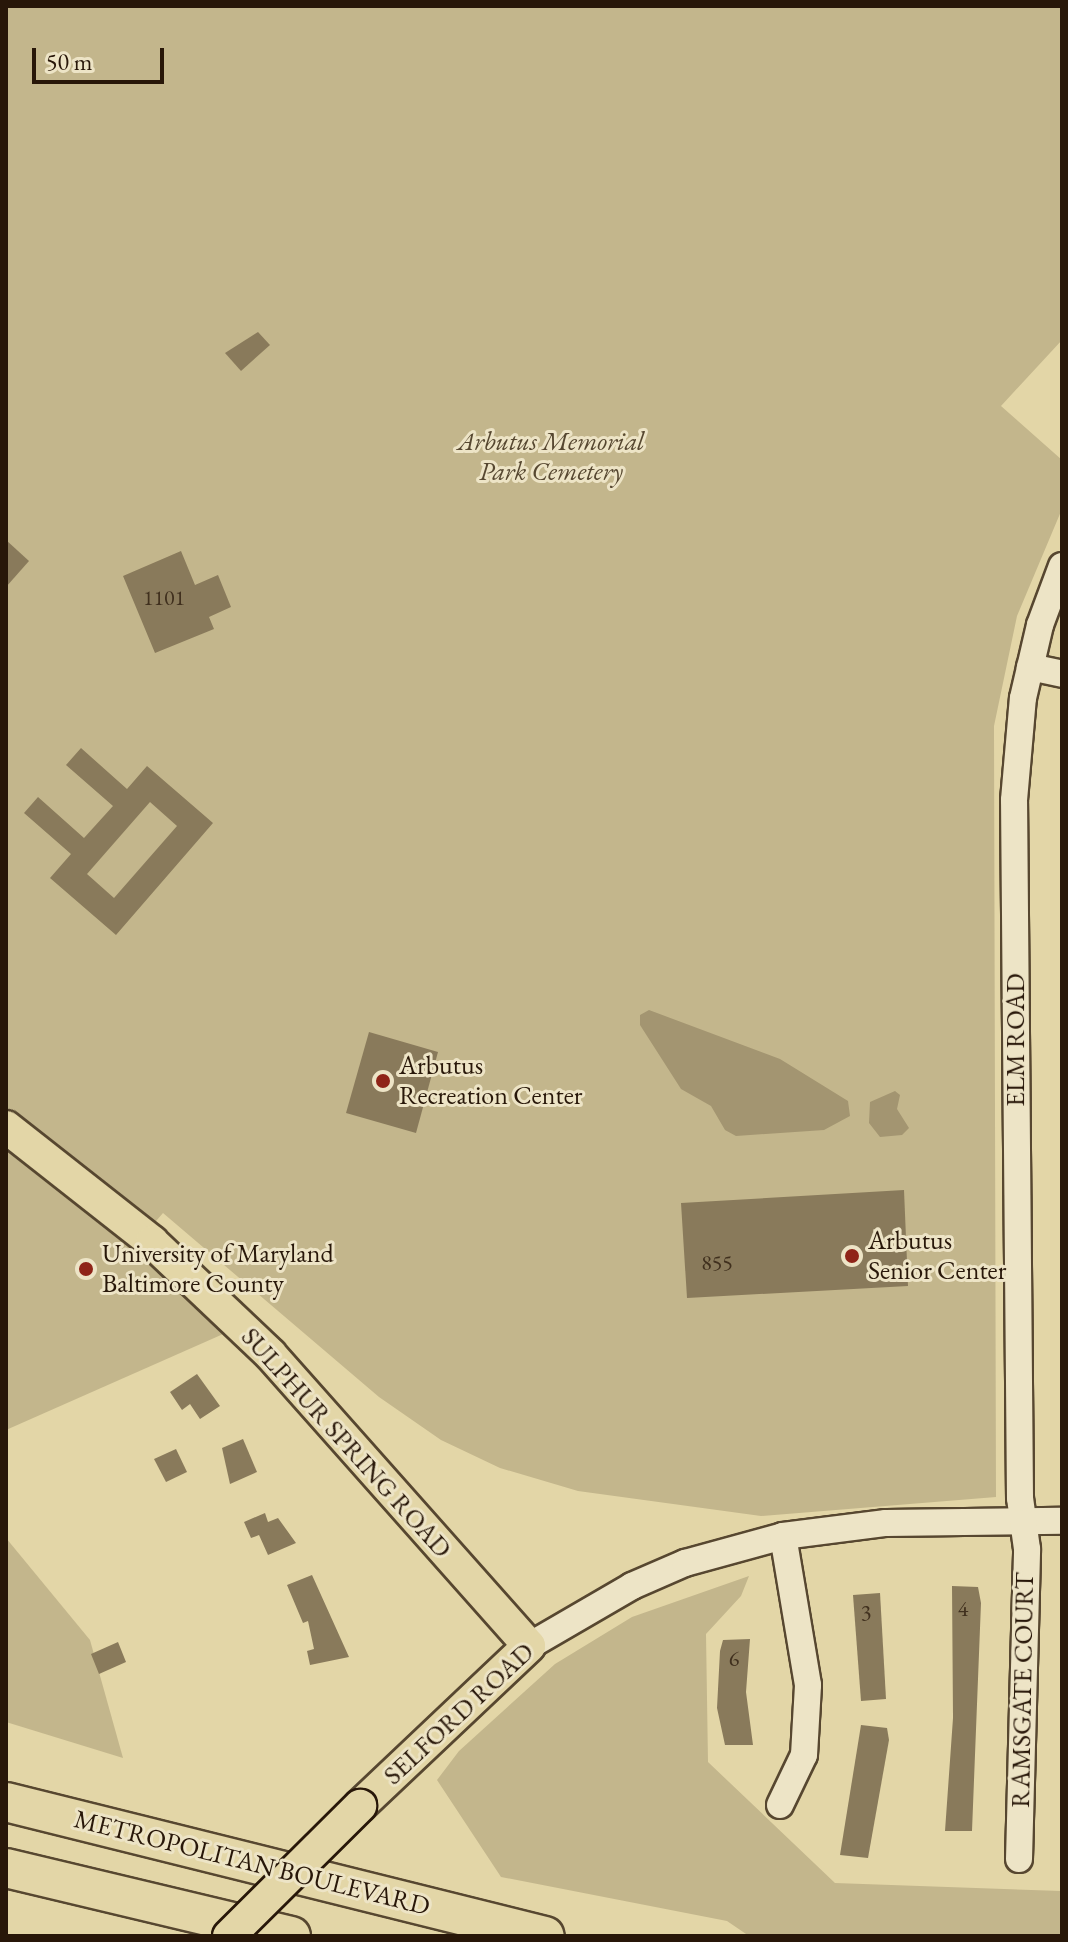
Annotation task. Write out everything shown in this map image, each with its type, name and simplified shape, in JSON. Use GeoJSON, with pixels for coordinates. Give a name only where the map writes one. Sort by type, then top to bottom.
{"type":"FeatureCollection","features":[{"type":"Feature","properties":{"kind":"highway","name":"METROPOLITAN BOULEVARD"},"geometry":{"type":"LineString","coordinates":[[6,1800],[545,1936]]}},
{"type":"Feature","properties":{"kind":"highway"},"geometry":{"type":"LineString","coordinates":[[6,1868],[291,1936]]}},
{"type":"Feature","properties":{"kind":"highway"},"geometry":{"type":"LineString","coordinates":[[6,1891],[239,1936]]}},
{"type":"Feature","properties":{"kind":"main road","name":"SULPHUR SPRING ROAD"},"geometry":{"type":"LineString","coordinates":[[6,1127],[152,1242],[270,1354],[529,1646]]}},
{"type":"Feature","properties":{"kind":"main road","name":"SELFORD ROAD"},"geometry":{"type":"LineString","coordinates":[[229,1936],[360,1806],[529,1646]]}},
{"type":"Feature","properties":{"kind":"street","name":"ELM ROAD"},"geometry":{"type":"LineString","coordinates":[[1023,1521],[1014,800],[1030,667],[1062,566]]}},
{"type":"Feature","properties":{"kind":"street"},"geometry":{"type":"LineString","coordinates":[[1030,667],[1062,674]]}},
{"type":"Feature","properties":{"kind":"street","name":"RAMSGATE COURT"},"geometry":{"type":"LineString","coordinates":[[1019,1859],[1027,1549],[1023,1521]]}},
{"type":"Feature","properties":{"kind":"street","name":"SELFORD ROAD"},"geometry":{"type":"LineString","coordinates":[[529,1646],[645,1580],[712,1554],[783,1536],[886,1523],[1062,1521]]}},
{"type":"Feature","properties":{"kind":"street"},"geometry":{"type":"LineString","coordinates":[[780,1805],[804,1755],[808,1685],[783,1536]]}},
{"type":"Feature","properties":{"kind":"green space","name":"Arbutus Memorial Park Cemetery"},"geometry":{"type":"Polygon","coordinates":[[[6,6],[1062,6],[1062,340],[1001,406],[1062,460],[1062,509],[1017,616],[994,726],[996,1497],[761,1516],[578,1491],[500,1468],[441,1440],[379,1397],[163,1213],[150,1228],[6,1115],[6,6]]]}},
{"type":"Feature","properties":{"kind":"green space","name":"University of Maryland Baltimore County"},"geometry":{"type":"Polygon","coordinates":[[[6,1143],[54,1178],[230,1331],[6,1430],[6,1143]]]}},
{"type":"Feature","properties":{"kind":"green space"},"geometry":{"type":"Polygon","coordinates":[[[6,1538],[90,1640],[123,1758],[6,1722],[6,1538]]]}},
{"type":"Feature","properties":{"kind":"green space"},"geometry":{"type":"Polygon","coordinates":[[[749,1576],[741,1596],[706,1634],[708,1762],[835,1883],[1062,1891],[1062,1936],[749,1936],[727,1921],[501,1877],[437,1780],[459,1751],[555,1664],[632,1617],[749,1576]]]}},
{"type":"Feature","properties":{"kind":"shaded area"},"geometry":{"type":"Polygon","coordinates":[[[649,1010],[780,1059],[848,1101],[850,1116],[824,1130],[736,1136],[725,1130],[711,1106],[681,1089],[640,1025],[640,1015],[649,1010]]]}},
{"type":"Feature","properties":{"kind":"shaded area"},"geometry":{"type":"Polygon","coordinates":[[[895,1091],[900,1095],[897,1109],[909,1128],[902,1135],[880,1137],[869,1123],[870,1102],[895,1091]]]}},
{"type":"Feature","properties":{"kind":"building"},"geometry":{"type":"Polygon","coordinates":[[[258,332],[270,345],[241,371],[225,353],[258,332]]]}},
{"type":"Feature","properties":{"kind":"building"},"geometry":{"type":"Polygon","coordinates":[[[6,540],[29,561],[6,587],[6,540]]]}},
{"type":"Feature","properties":{"kind":"building"},"geometry":{"type":"Polygon","coordinates":[[[181,551],[195,585],[218,575],[231,607],[209,617],[214,629],[155,653],[123,576],[181,551]]]}},
{"type":"Feature","properties":{"kind":"building"},"geometry":{"type":"Polygon","coordinates":[[[81,748],[127,789],[147,766],[213,823],[116,935],[50,878],[71,854],[24,813],[38,797],[84,838],[113,806],[66,765],[81,748]],[[150,802],[87,874],[114,898],[177,826],[150,802]]]}},
{"type":"Feature","properties":{"kind":"building"},"geometry":{"type":"Polygon","coordinates":[[[369,1032],[438,1052],[416,1133],[346,1113],[369,1032]]]}},
{"type":"Feature","properties":{"kind":"building"},"geometry":{"type":"Polygon","coordinates":[[[904,1190],[908,1286],[687,1298],[681,1203],[904,1190]]]}},
{"type":"Feature","properties":{"kind":"building"},"geometry":{"type":"Polygon","coordinates":[[[197,1374],[220,1406],[200,1419],[190,1404],[182,1410],[170,1392],[197,1374]]]}},
{"type":"Feature","properties":{"kind":"building"},"geometry":{"type":"Polygon","coordinates":[[[243,1439],[257,1472],[230,1484],[222,1448],[243,1439]]]}},
{"type":"Feature","properties":{"kind":"building"},"geometry":{"type":"Polygon","coordinates":[[[176,1449],[187,1472],[166,1482],[154,1459],[176,1449]]]}},
{"type":"Feature","properties":{"kind":"building"},"geometry":{"type":"Polygon","coordinates":[[[265,1513],[268,1522],[278,1518],[296,1543],[268,1555],[259,1535],[251,1538],[244,1522],[265,1513]]]}},
{"type":"Feature","properties":{"kind":"building"},"geometry":{"type":"Polygon","coordinates":[[[312,1575],[349,1657],[310,1665],[307,1651],[314,1649],[308,1621],[303,1623],[287,1585],[312,1575]]]}},
{"type":"Feature","properties":{"kind":"building"},"geometry":{"type":"Polygon","coordinates":[[[952,1586],[978,1587],[981,1603],[972,1831],[945,1831],[953,1718],[952,1586]]]}},
{"type":"Feature","properties":{"kind":"building"},"geometry":{"type":"Polygon","coordinates":[[[880,1593],[886,1699],[861,1701],[853,1595],[880,1593]]]}},
{"type":"Feature","properties":{"kind":"building"},"geometry":{"type":"Polygon","coordinates":[[[750,1639],[746,1692],[753,1745],[725,1745],[717,1708],[720,1651],[723,1640],[750,1639]]]}},
{"type":"Feature","properties":{"kind":"building"},"geometry":{"type":"Polygon","coordinates":[[[118,1642],[126,1662],[99,1674],[91,1654],[118,1642]]]}},
{"type":"Feature","properties":{"kind":"building"},"geometry":{"type":"Polygon","coordinates":[[[861,1725],[887,1728],[889,1740],[868,1858],[840,1855],[861,1725]]]}},
{"type":"Feature","properties":{"kind":"place","name":"Arbutus Recreation Center"},"geometry":{"type":"Point","coordinates":[383,1081]}},
{"type":"Feature","properties":{"kind":"place","name":"Arbutus Senior Center"},"geometry":{"type":"Point","coordinates":[852,1256]}},
{"type":"Feature","properties":{"kind":"place","name":"University of Maryland Baltimore County"},"geometry":{"type":"Point","coordinates":[86,1269]}}]}
